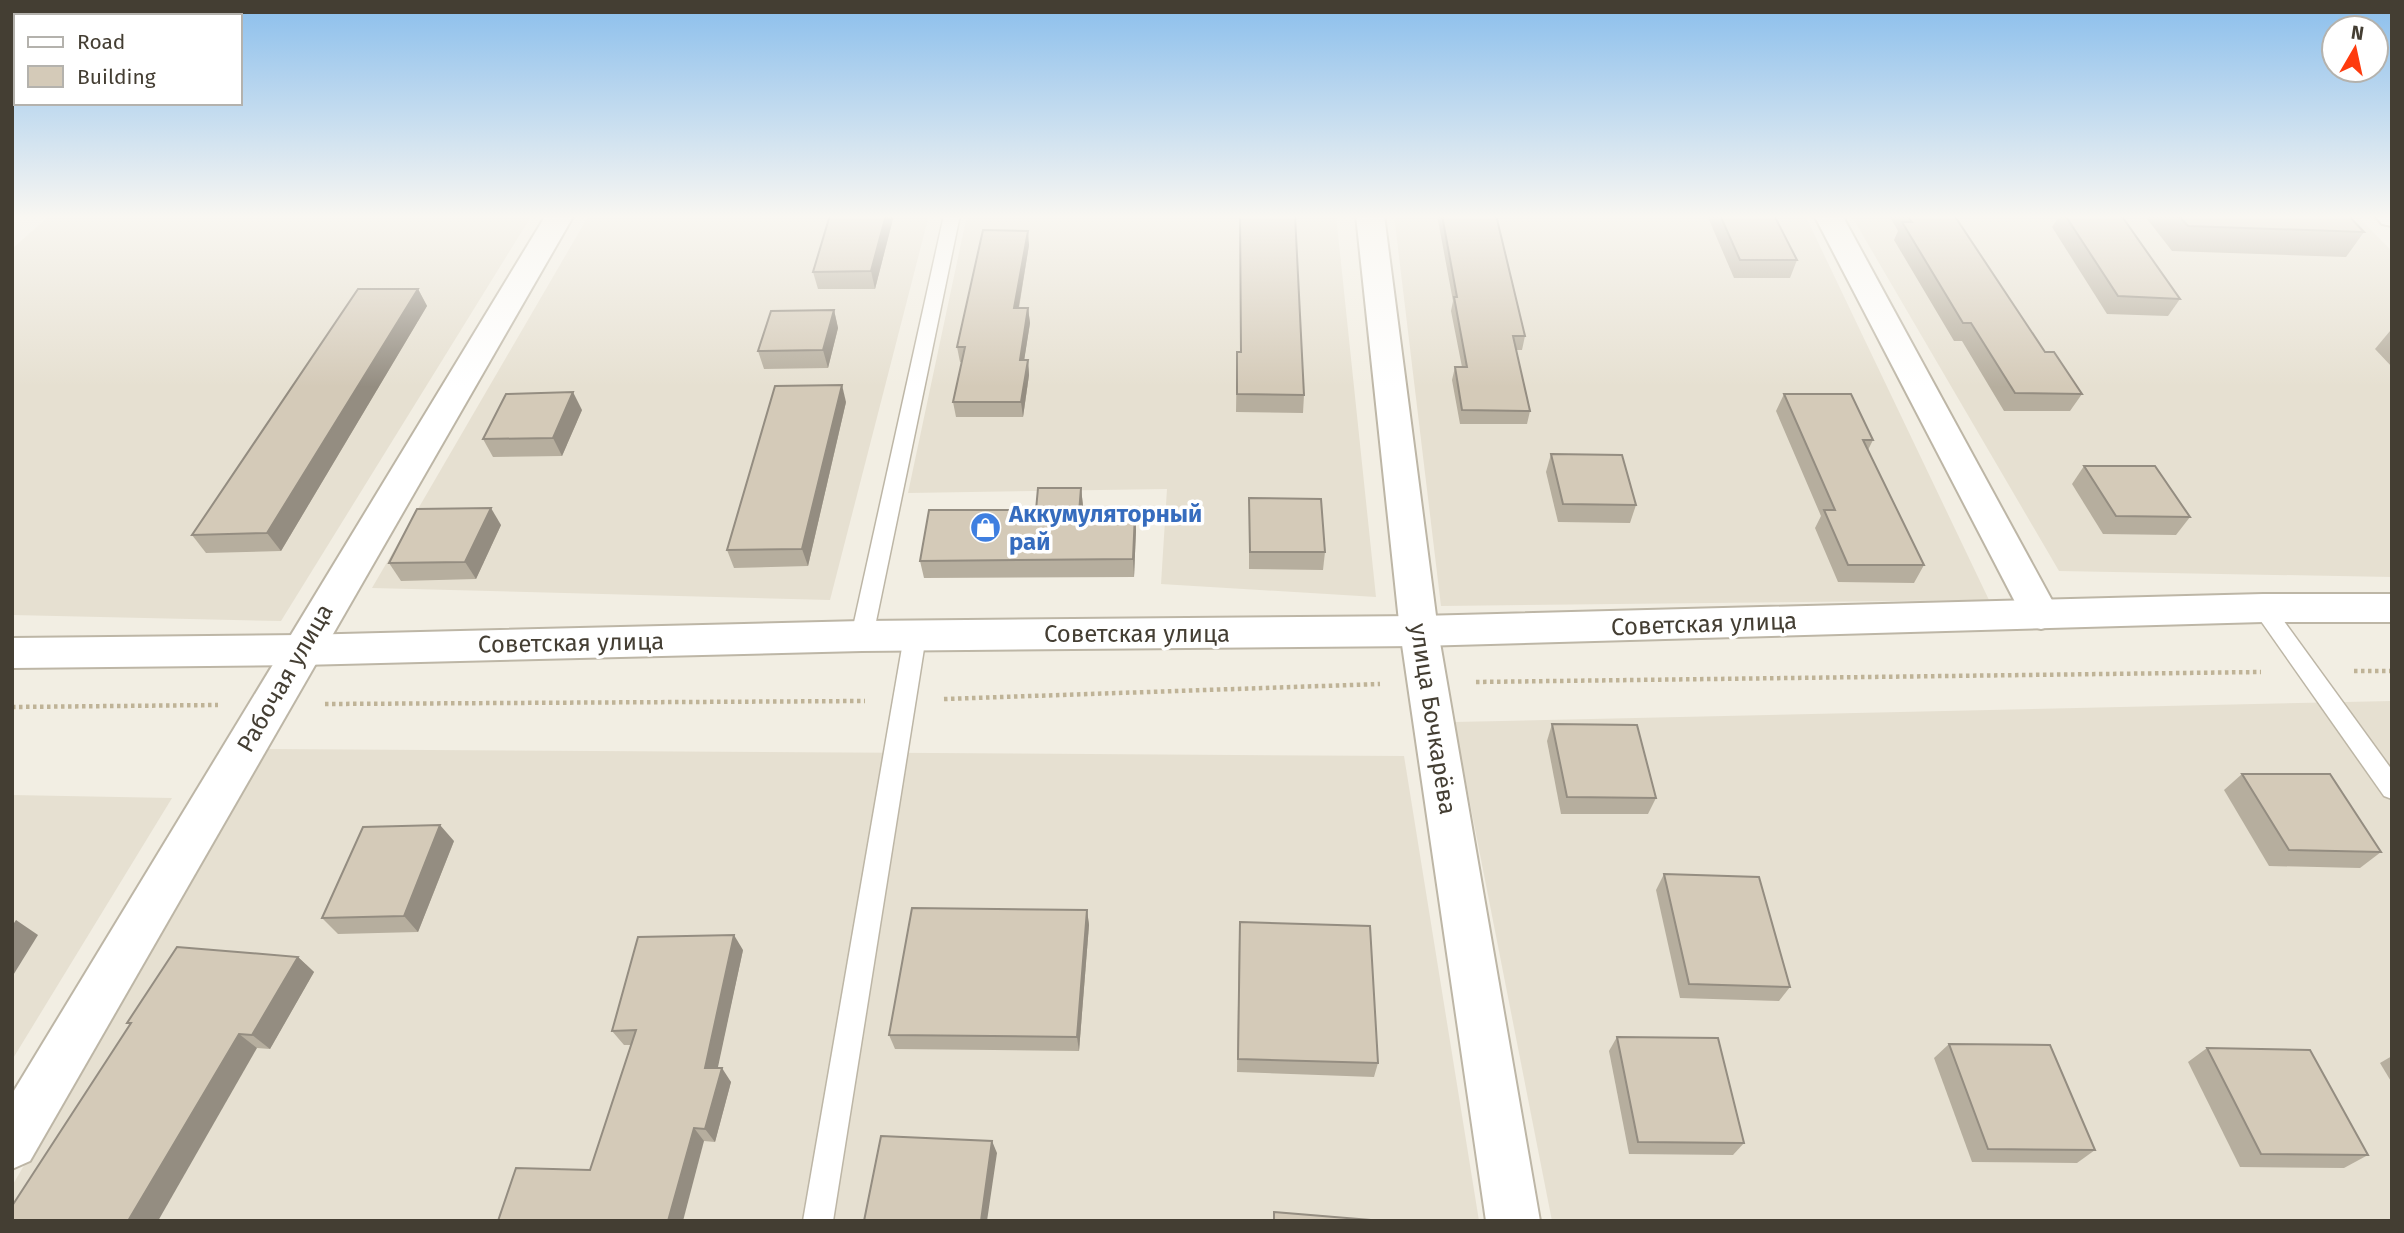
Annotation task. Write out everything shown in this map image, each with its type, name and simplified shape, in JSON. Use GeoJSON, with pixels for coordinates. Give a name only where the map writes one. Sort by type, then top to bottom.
{"type":"FeatureCollection","features":[{"type":"Feature","properties":{"kind":"street","name":"Рабочая улица"},"geometry":{"type":"LineString","coordinates":[[12,1143],[526,273]]}},
{"type":"Feature","properties":{"kind":"street","name":"улица Бочкарёва"},"geometry":{"type":"LineString","coordinates":[[1377,273],[1419,631],[1513,1221]]}},
{"type":"Feature","properties":{"kind":"street"},"geometry":{"type":"LineString","coordinates":[[1859,273],[2041,615]]}},
{"type":"Feature","properties":{"kind":"street","name":"Советская улица"},"geometry":{"type":"LineString","coordinates":[[12,653],[301,650],[862,636],[1419,631],[2263,608],[2392,608]]}},
{"type":"Feature","properties":{"kind":"lane"},"geometry":{"type":"LineString","coordinates":[[862,636],[940,273]]}},
{"type":"Feature","properties":{"kind":"lane"},"geometry":{"type":"LineString","coordinates":[[2263,608],[2392,789]]}},
{"type":"Feature","properties":{"kind":"lane"},"geometry":{"type":"LineString","coordinates":[[818,1221],[915,636]]}},
{"type":"Feature","properties":{"kind":"path"},"geometry":{"type":"LineString","coordinates":[[12,707],[904,700],[1427,682],[2392,670]]}},
{"type":"Feature","properties":{"kind":"shaded area"},"geometry":{"type":"Polygon","coordinates":[[[12,273],[496,273],[281,621],[12,615],[12,273]]]}},
{"type":"Feature","properties":{"kind":"shaded area"},"geometry":{"type":"Polygon","coordinates":[[[556,273],[914,273],[830,600],[372,588],[556,273]]]}},
{"type":"Feature","properties":{"kind":"shaded area"},"geometry":{"type":"Polygon","coordinates":[[[955,273],[1342,273],[1376,597],[1161,584],[1167,489],[908,493],[955,273]]]}},
{"type":"Feature","properties":{"kind":"shaded area"},"geometry":{"type":"Polygon","coordinates":[[[1401,273],[1832,273],[1989,600],[1441,606],[1401,273]]]}},
{"type":"Feature","properties":{"kind":"shaded area"},"geometry":{"type":"Polygon","coordinates":[[[1885,273],[2392,273],[2392,577],[2059,571],[1885,273]]]}},
{"type":"Feature","properties":{"kind":"shaded area"},"geometry":{"type":"Polygon","coordinates":[[[2392,701],[2392,1221],[1552,1221],[1454,722],[2392,701]]]}},
{"type":"Feature","properties":{"kind":"shaded area"},"geometry":{"type":"Polygon","coordinates":[[[267,749],[1404,756],[1479,1221],[12,1221],[12,1186],[267,749]]]}},
{"type":"Feature","properties":{"kind":"shaded area"},"geometry":{"type":"Polygon","coordinates":[[[12,795],[172,798],[12,1060],[12,795]]]}},
{"type":"Feature","properties":{"kind":"building"},"geometry":{"type":"Polygon","coordinates":[[[974,273],[1020,273],[1014,308],[1028,308],[1020,360],[1028,360],[1021,402],[953,402],[965,347],[957,347],[974,273]]]}},
{"type":"Feature","properties":{"kind":"building"},"geometry":{"type":"Polygon","coordinates":[[[1240,273],[1298,273],[1304,395],[1237,394],[1237,352],[1241,352],[1240,273]]]}},
{"type":"Feature","properties":{"kind":"building"},"geometry":{"type":"Polygon","coordinates":[[[1453,273],[1510,273],[1525,336],[1513,336],[1530,411],[1462,410],[1455,367],[1467,367],[1454,297],[1457,297],[1453,273]]]}},
{"type":"Feature","properties":{"kind":"building"},"geometry":{"type":"Polygon","coordinates":[[[1933,273],[1992,273],[2045,352],[2054,352],[2082,394],[2015,393],[1971,323],[1963,323],[1933,273]]]}},
{"type":"Feature","properties":{"kind":"building"},"geometry":{"type":"Polygon","coordinates":[[[2103,273],[2161,273],[2180,299],[2118,296],[2103,273]]]}},
{"type":"Feature","properties":{"kind":"building"},"geometry":{"type":"Polygon","coordinates":[[[358,289],[418,289],[267,533],[192,535],[358,289]]]}},
{"type":"Feature","properties":{"kind":"building"},"geometry":{"type":"Polygon","coordinates":[[[834,310],[823,350],[758,351],[771,311],[834,310]]]}},
{"type":"Feature","properties":{"kind":"building"},"geometry":{"type":"Polygon","coordinates":[[[842,385],[802,549],[727,550],[775,386],[842,385]]]}},
{"type":"Feature","properties":{"kind":"building"},"geometry":{"type":"Polygon","coordinates":[[[573,392],[553,438],[483,439],[506,394],[573,392]]]}},
{"type":"Feature","properties":{"kind":"building"},"geometry":{"type":"Polygon","coordinates":[[[1784,394],[1851,394],[1873,440],[1863,440],[1924,565],[1848,565],[1824,510],[1835,510],[1784,394]]]}},
{"type":"Feature","properties":{"kind":"building"},"geometry":{"type":"Polygon","coordinates":[[[1551,454],[1622,455],[1636,505],[1563,504],[1551,454]]]}},
{"type":"Feature","properties":{"kind":"building"},"geometry":{"type":"Polygon","coordinates":[[[2084,466],[2155,466],[2190,517],[2116,516],[2084,466]]]}},
{"type":"Feature","properties":{"kind":"building"},"geometry":{"type":"Polygon","coordinates":[[[1038,488],[1081,488],[1079,513],[1135,513],[1133,559],[920,561],[929,510],[1036,510],[1038,488]]]}},
{"type":"Feature","properties":{"kind":"building"},"geometry":{"type":"Polygon","coordinates":[[[1249,498],[1321,499],[1325,552],[1250,552],[1249,498]]]}},
{"type":"Feature","properties":{"kind":"building"},"geometry":{"type":"Polygon","coordinates":[[[491,508],[465,562],[389,563],[417,509],[491,508]]]}},
{"type":"Feature","properties":{"kind":"building"},"geometry":{"type":"Polygon","coordinates":[[[1552,724],[1637,725],[1656,798],[1567,797],[1552,724]]]}},
{"type":"Feature","properties":{"kind":"building"},"geometry":{"type":"Polygon","coordinates":[[[2242,774],[2330,774],[2381,852],[2289,850],[2242,774]]]}},
{"type":"Feature","properties":{"kind":"building"},"geometry":{"type":"Polygon","coordinates":[[[440,825],[404,916],[322,918],[363,827],[440,825]]]}},
{"type":"Feature","properties":{"kind":"building"},"geometry":{"type":"Polygon","coordinates":[[[1664,874],[1759,877],[1790,987],[1689,984],[1664,874]]]}},
{"type":"Feature","properties":{"kind":"building"},"geometry":{"type":"Polygon","coordinates":[[[912,908],[1087,910],[1077,1037],[889,1035],[912,908]]]}},
{"type":"Feature","properties":{"kind":"building"},"geometry":{"type":"Polygon","coordinates":[[[1240,922],[1370,926],[1378,1063],[1238,1059],[1240,922]]]}},
{"type":"Feature","properties":{"kind":"building"},"geometry":{"type":"Polygon","coordinates":[[[734,935],[705,1068],[722,1068],[705,1129],[694,1128],[668,1221],[498,1221],[516,1168],[590,1170],[636,1030],[612,1031],[638,937],[734,935]]]}},
{"type":"Feature","properties":{"kind":"building"},"geometry":{"type":"Polygon","coordinates":[[[177,947],[298,957],[252,1035],[239,1034],[128,1221],[12,1221],[12,1206],[177,947]]]}},
{"type":"Feature","properties":{"kind":"building"},"geometry":{"type":"Polygon","coordinates":[[[1617,1037],[1718,1038],[1744,1143],[1638,1142],[1617,1037]]]}},
{"type":"Feature","properties":{"kind":"building"},"geometry":{"type":"Polygon","coordinates":[[[1949,1044],[2050,1045],[2095,1150],[1988,1149],[1949,1044]]]}},
{"type":"Feature","properties":{"kind":"building"},"geometry":{"type":"Polygon","coordinates":[[[2207,1048],[2310,1050],[2368,1155],[2261,1154],[2207,1048]]]}},
{"type":"Feature","properties":{"kind":"building"},"geometry":{"type":"Polygon","coordinates":[[[881,1136],[992,1141],[981,1221],[864,1221],[881,1136]]]}},
{"type":"Feature","properties":{"kind":"building"},"geometry":{"type":"Polygon","coordinates":[[[1274,1212],[1383,1221],[1274,1221],[1274,1212]]]}},
{"type":"Feature","properties":{"kind":"place","name":"Аккумуляторный рай"},"geometry":{"type":"Point","coordinates":[986,528]}}]}
